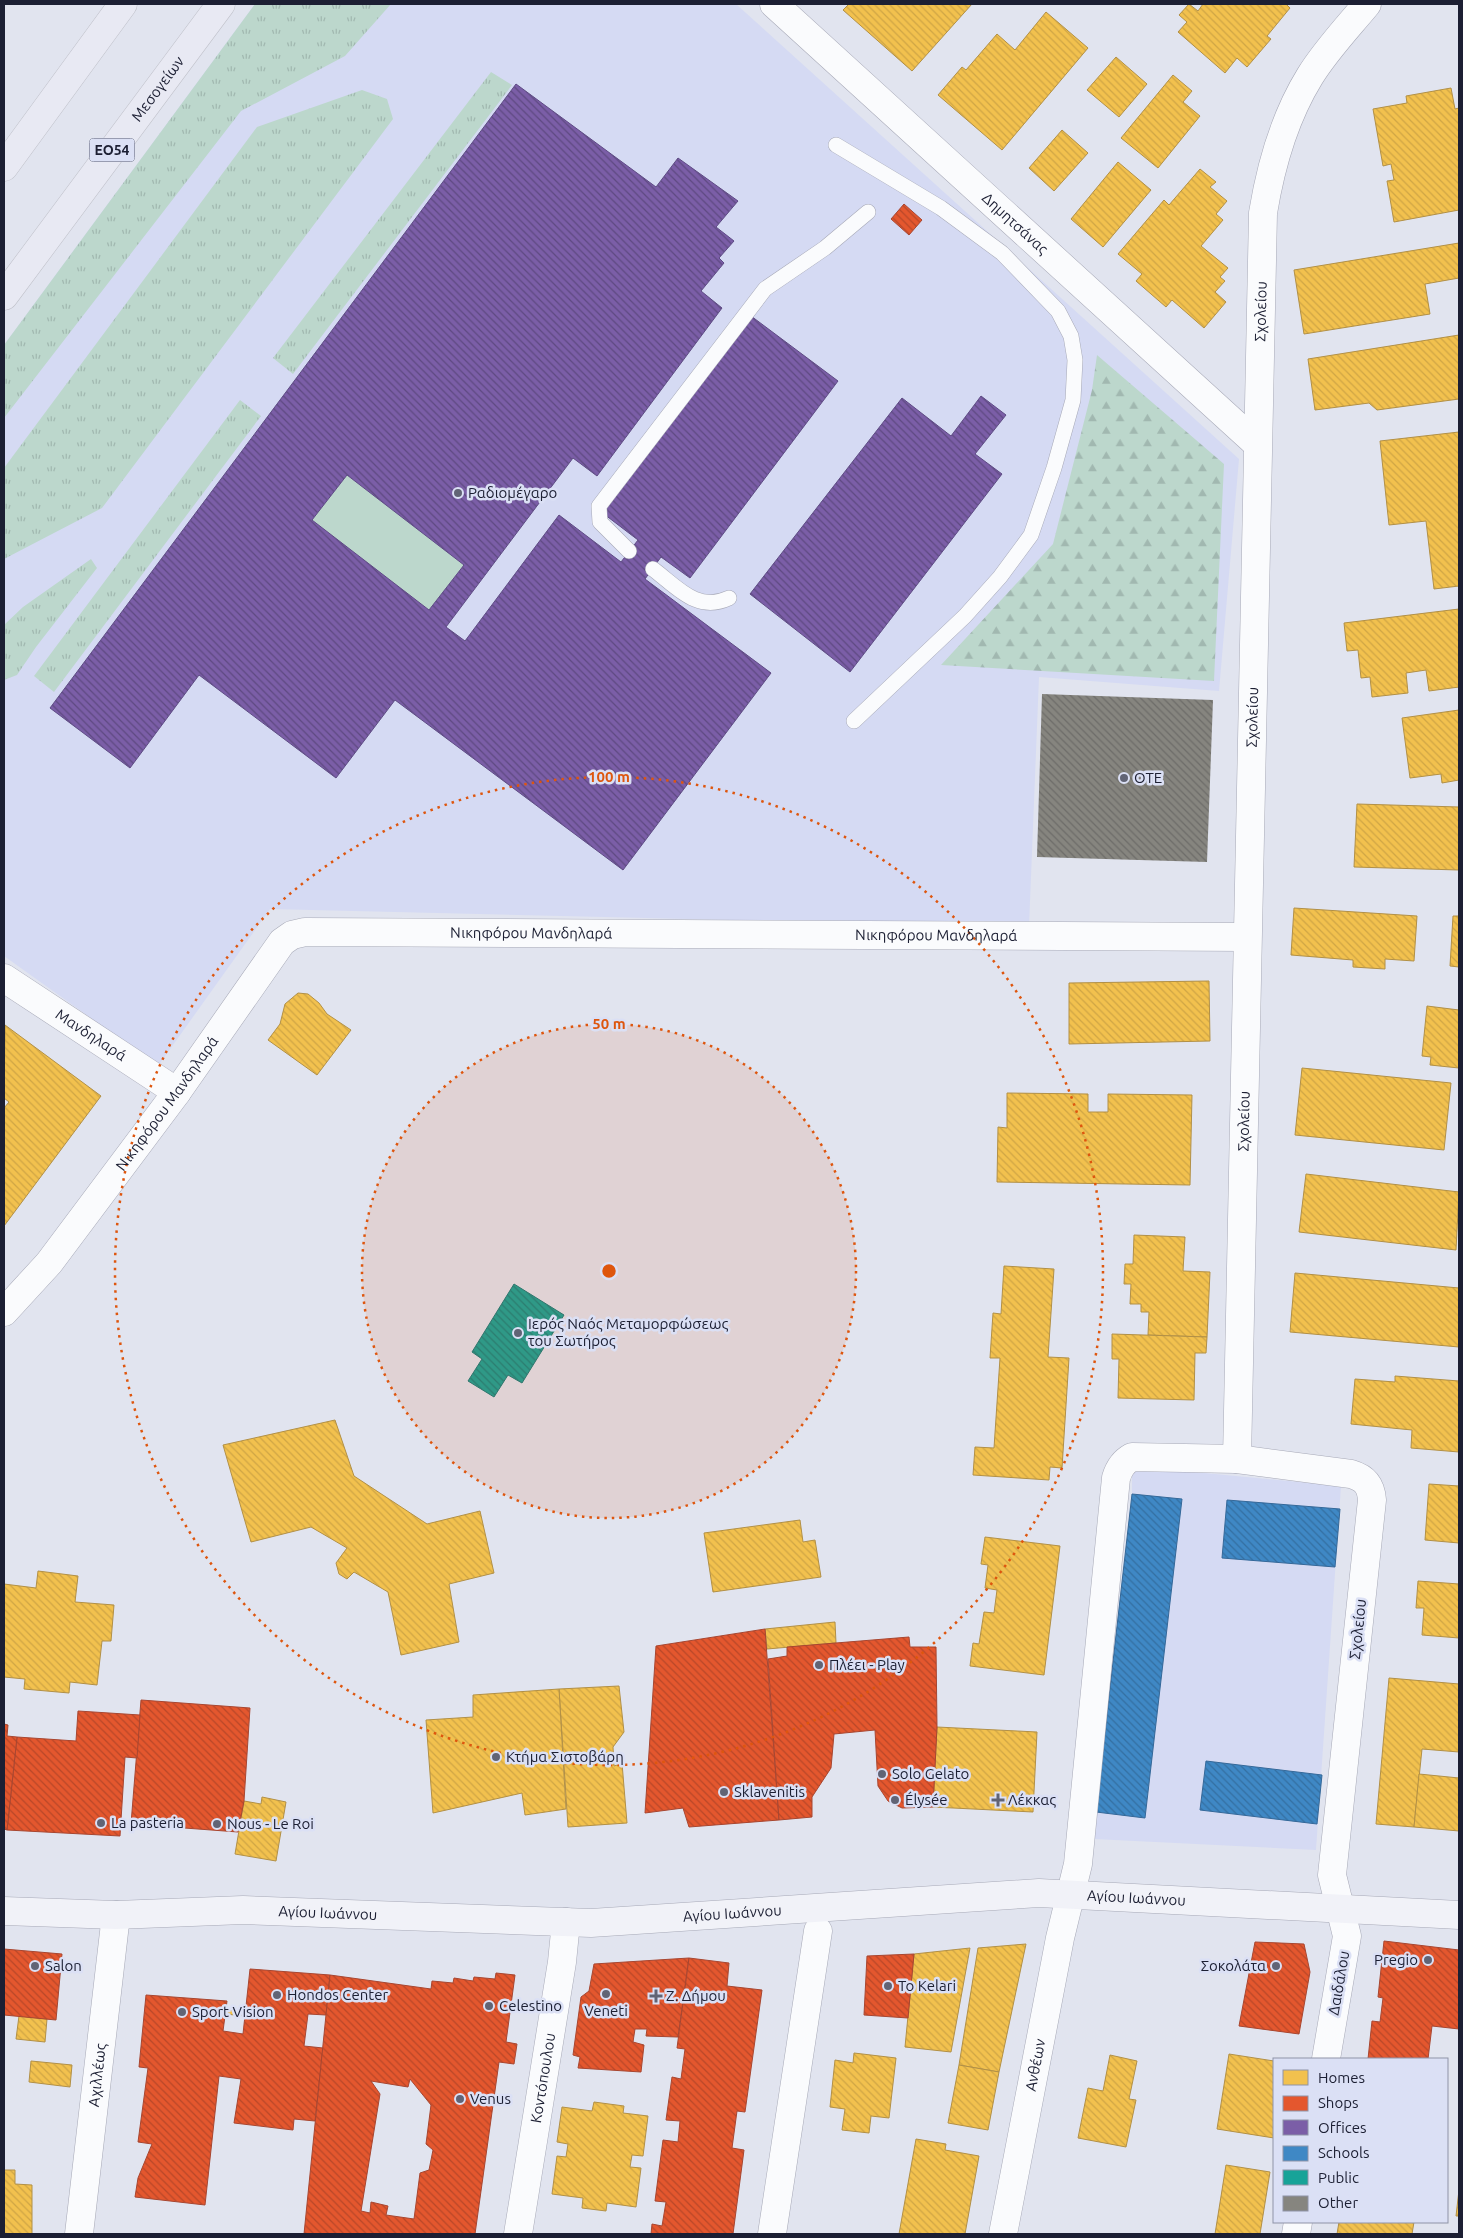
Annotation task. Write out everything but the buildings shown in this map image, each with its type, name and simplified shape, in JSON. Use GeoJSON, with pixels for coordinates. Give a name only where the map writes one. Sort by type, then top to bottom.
{"type":"FeatureCollection","features":[{"type":"Feature","properties":{"kind":"main road"},"geometry":{"type":"LineString","coordinates":[[4,167],[123,4]]}},
{"type":"Feature","properties":{"kind":"main road","name":"Μεσογείων"},"geometry":{"type":"LineString","coordinates":[[4,296],[221,4]]}},
{"type":"Feature","properties":{"kind":"street","name":"Δημητσάνας"},"geometry":{"type":"LineString","coordinates":[[774,4],[1258,444]]}},
{"type":"Feature","properties":{"kind":"street","name":"Σχολείου"},"geometry":{"type":"LineString","coordinates":[[1237,1459],[1263,213],[1269,176],[1292,108],[1310,75],[1367,4]]}},
{"type":"Feature","properties":{"kind":"street","name":"Νικηφόρου Μανδηλαρά"},"geometry":{"type":"LineString","coordinates":[[4,1312],[49,1263],[177,1092],[282,942],[292,935],[305,932],[1247,938]]}},
{"type":"Feature","properties":{"kind":"street","name":"Μανδηλαρά"},"geometry":{"type":"LineString","coordinates":[[4,978],[177,1092]]}},
{"type":"Feature","properties":{"kind":"street","name":"Σχολείου"},"geometry":{"type":"LineString","coordinates":[[1071,1895],[1078,1864],[1118,1469],[1124,1462],[1141,1456],[1237,1459],[1351,1474],[1360,1477],[1372,1491],[1332,1875],[1340,1908]]}},
{"type":"Feature","properties":{"kind":"street","name":"Αγίου Ιωάννου"},"geometry":{"type":"LineString","coordinates":[[4,1911],[116,1915],[243,1910],[591,1923],[1039,1893],[1459,1915]]}},
{"type":"Feature","properties":{"kind":"street","name":"Ανθέων"},"geometry":{"type":"LineString","coordinates":[[1003,2234],[1060,1938],[1071,1895]]}},
{"type":"Feature","properties":{"kind":"street","name":"Δαιδάλου"},"geometry":{"type":"LineString","coordinates":[[1326,2058],[1347,1936],[1340,1908]]}},
{"type":"Feature","properties":{"kind":"street","name":"Αχιλλέως"},"geometry":{"type":"LineString","coordinates":[[79,2234],[116,1915]]}},
{"type":"Feature","properties":{"kind":"street","name":"Κοντόπουλου"},"geometry":{"type":"LineString","coordinates":[[518,2234],[562,1962],[566,1922]]}},
{"type":"Feature","properties":{"kind":"street"},"geometry":{"type":"LineString","coordinates":[[772,2234],[818,1931]]}},
{"type":"Feature","properties":{"kind":"lane"},"geometry":{"type":"LineString","coordinates":[[836,145],[941,208],[1002,253],[1058,311],[1071,336],[1074,360],[1073,400],[1054,468],[1032,535],[965,616],[854,721]]}},
{"type":"Feature","properties":{"kind":"lane"},"geometry":{"type":"LineString","coordinates":[[629,551],[600,522],[599,506],[765,289],[825,248],[868,212]]}},
{"type":"Feature","properties":{"kind":"lane"},"geometry":{"type":"LineString","coordinates":[[653,569],[696,602],[714,603],[730,598]]}},
{"type":"Feature","properties":{"kind":"shaded area"},"geometry":{"type":"Polygon","coordinates":[[[255,4],[736,4],[1239,459],[1219,691],[1039,677],[1029,927],[270,909],[158,1066],[4,956],[4,345],[255,4]]]}},
{"type":"Feature","properties":{"kind":"shaded area"},"geometry":{"type":"Polygon","coordinates":[[[1132,1466],[1341,1486],[1316,1850],[1094,1839],[1132,1494],[1132,1466]]]}},
{"type":"Feature","properties":{"kind":"green space"},"geometry":{"type":"Polygon","coordinates":[[[255,4],[391,4],[345,56],[241,111],[4,418],[4,345],[255,4]]]}},
{"type":"Feature","properties":{"kind":"green space"},"geometry":{"type":"Polygon","coordinates":[[[491,72],[512,85],[293,374],[273,358],[491,72]]]}},
{"type":"Feature","properties":{"kind":"green space"},"geometry":{"type":"Polygon","coordinates":[[[362,90],[387,99],[393,119],[102,508],[4,559],[4,468],[257,127],[362,90]]]}},
{"type":"Feature","properties":{"kind":"green space"},"geometry":{"type":"Polygon","coordinates":[[[1097,355],[1224,464],[1214,681],[941,665],[1053,544],[1092,390],[1097,355]]]}},
{"type":"Feature","properties":{"kind":"green space"},"geometry":{"type":"Polygon","coordinates":[[[240,400],[261,416],[54,692],[34,676],[240,400]]]}},
{"type":"Feature","properties":{"kind":"green space"},"geometry":{"type":"Polygon","coordinates":[[[347,475],[464,565],[429,610],[312,520],[347,475]]]}},
{"type":"Feature","properties":{"kind":"green space"},"geometry":{"type":"Polygon","coordinates":[[[91,559],[97,568],[36,647],[17,675],[4,680],[4,625],[23,607],[91,559]]]}},
{"type":"Feature","properties":{"kind":"place","name":"Ραδιομέγαρο"},"geometry":{"type":"Point","coordinates":[458,493]}},
{"type":"Feature","properties":{"kind":"place","name":"ΟΤΕ"},"geometry":{"type":"Point","coordinates":[1124,778]}},
{"type":"Feature","properties":{"kind":"place","name":"Ιερός Ναός Μεταμορφώσεως του Σωτήρος"},"geometry":{"type":"Point","coordinates":[518,1333]}},
{"type":"Feature","properties":{"kind":"place","name":"Πλέει - Play"},"geometry":{"type":"Point","coordinates":[819,1665]}},
{"type":"Feature","properties":{"kind":"place","name":"Κτήμα Σιστοβάρη"},"geometry":{"type":"Point","coordinates":[496,1757]}},
{"type":"Feature","properties":{"kind":"place","name":"Solo Gelato"},"geometry":{"type":"Point","coordinates":[882,1774]}},
{"type":"Feature","properties":{"kind":"place","name":"Sklavenitis"},"geometry":{"type":"Point","coordinates":[724,1792]}},
{"type":"Feature","properties":{"kind":"place","name":"Élysée"},"geometry":{"type":"Point","coordinates":[895,1800]}},
{"type":"Feature","properties":{"kind":"place","name":"Λέκκας"},"geometry":{"type":"Point","coordinates":[998,1800]}},
{"type":"Feature","properties":{"kind":"place","name":"La pasteria"},"geometry":{"type":"Point","coordinates":[101,1823]}},
{"type":"Feature","properties":{"kind":"place","name":"Nous - Le Roi"},"geometry":{"type":"Point","coordinates":[217,1824]}},
{"type":"Feature","properties":{"kind":"place","name":"Pregio"},"geometry":{"type":"Point","coordinates":[1428,1960]}},
{"type":"Feature","properties":{"kind":"place","name":"Salon"},"geometry":{"type":"Point","coordinates":[35,1966]}},
{"type":"Feature","properties":{"kind":"place","name":"Σοκολάτα"},"geometry":{"type":"Point","coordinates":[1276,1966]}},
{"type":"Feature","properties":{"kind":"place","name":"To Kelari"},"geometry":{"type":"Point","coordinates":[888,1986]}},
{"type":"Feature","properties":{"kind":"place","name":"Veneti"},"geometry":{"type":"Point","coordinates":[606,1994]}},
{"type":"Feature","properties":{"kind":"place","name":"Hondos Center"},"geometry":{"type":"Point","coordinates":[277,1995]}},
{"type":"Feature","properties":{"kind":"place","name":"Ζ. Δήμου"},"geometry":{"type":"Point","coordinates":[656,1996]}},
{"type":"Feature","properties":{"kind":"place","name":"Celestino"},"geometry":{"type":"Point","coordinates":[489,2006]}},
{"type":"Feature","properties":{"kind":"place","name":"Sport Vision"},"geometry":{"type":"Point","coordinates":[182,2012]}},
{"type":"Feature","properties":{"kind":"place","name":"Venus"},"geometry":{"type":"Point","coordinates":[460,2099]}}]}
